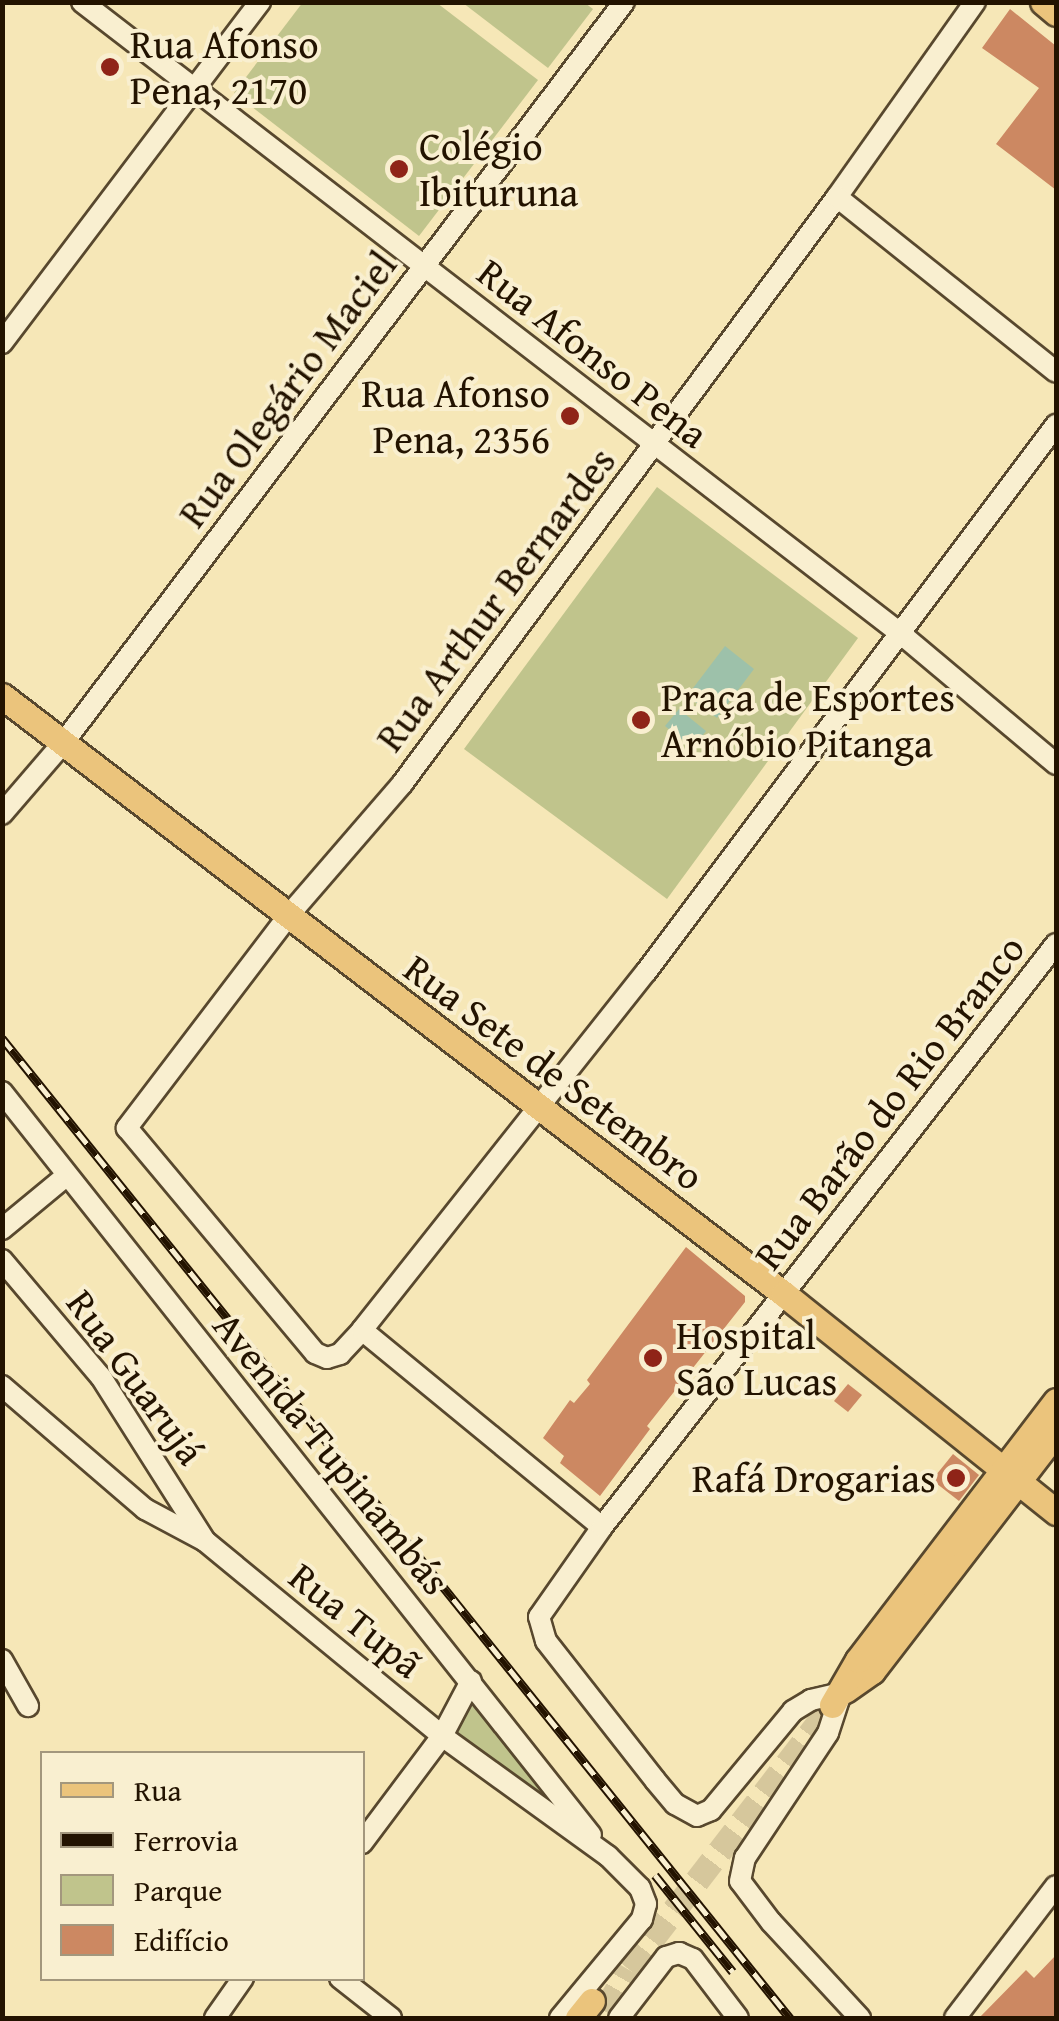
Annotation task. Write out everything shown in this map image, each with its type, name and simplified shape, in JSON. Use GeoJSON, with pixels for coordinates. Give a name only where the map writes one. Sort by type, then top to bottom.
{"type":"FeatureCollection","features":[{"type":"Feature","properties":{"kind":"main road"},"geometry":{"type":"LineString","coordinates":[[1043,2],[1056,14]]}},
{"type":"Feature","properties":{"kind":"main road","name":"Rua Sete de Setembro"},"geometry":{"type":"LineString","coordinates":[[2,696],[784,1294],[1056,1512]]}},
{"type":"Feature","properties":{"kind":"main road"},"geometry":{"type":"LineString","coordinates":[[1010,1477],[1056,1400]]}},
{"type":"Feature","properties":{"kind":"main road"},"geometry":{"type":"LineString","coordinates":[[836,1699],[858,1660],[1010,1477],[1056,1432]]}},
{"type":"Feature","properties":{"kind":"street","name":"Rua Afonso Pena"},"geometry":{"type":"LineString","coordinates":[[82,2],[900,633],[1056,764]]}},
{"type":"Feature","properties":{"kind":"street"},"geometry":{"type":"LineString","coordinates":[[2,344],[260,2]]}},
{"type":"Feature","properties":{"kind":"street","name":"Rua Olegário Maciel"},"geometry":{"type":"LineString","coordinates":[[2,814],[64,742],[624,2]]}},
{"type":"Feature","properties":{"kind":"street","name":"Rua Arthur Bernardes"},"geometry":{"type":"LineString","coordinates":[[362,1330],[340,1354],[328,1358],[314,1353],[126,1128],[289,915],[402,784],[837,197],[975,2]]}},
{"type":"Feature","properties":{"kind":"street"},"geometry":{"type":"LineString","coordinates":[[837,197],[1056,372]]}},
{"type":"Feature","properties":{"kind":"street"},"geometry":{"type":"LineString","coordinates":[[602,1527],[362,1330],[538,1108],[1056,425]]}},
{"type":"Feature","properties":{"kind":"street","name":"Rua Barão do Rio Branco"},"geometry":{"type":"LineString","coordinates":[[836,1699],[811,1700],[793,1711],[711,1810],[696,1816],[675,1804],[546,1641],[539,1618],[602,1527],[1056,944]]}},
{"type":"Feature","properties":{"kind":"street","name":"Avenida Tupinambás"},"geometry":{"type":"LineString","coordinates":[[4,1097],[608,1856]]}},
{"type":"Feature","properties":{"kind":"street"},"geometry":{"type":"LineString","coordinates":[[2,1229],[66,1176]]}},
{"type":"Feature","properties":{"kind":"street","name":"Rua Guarujá"},"geometry":{"type":"LineString","coordinates":[[2,1260],[101,1376],[206,1541]]}},
{"type":"Feature","properties":{"kind":"street","name":"Rua Tupã"},"geometry":{"type":"LineString","coordinates":[[2,1386],[145,1509],[206,1541],[442,1736],[608,1856],[642,1892],[646,1904],[642,1919],[560,2018]]}},
{"type":"Feature","properties":{"kind":"street"},"geometry":{"type":"LineString","coordinates":[[2,1660],[28,1706]]}},
{"type":"Feature","properties":{"kind":"street"},"geometry":{"type":"LineString","coordinates":[[365,1839],[442,1736],[471,1682]]}},
{"type":"Feature","properties":{"kind":"street"},"geometry":{"type":"LineString","coordinates":[[836,1699],[822,1744],[744,1858],[740,1874],[743,1890],[860,2018]]}},
{"type":"Feature","properties":{"kind":"street"},"geometry":{"type":"LineString","coordinates":[[955,2018],[1056,1886]]}},
{"type":"Feature","properties":{"kind":"street"},"geometry":{"type":"LineString","coordinates":[[598,2014],[674,1954],[693,1960],[738,2018]]}},
{"type":"Feature","properties":{"kind":"street"},"geometry":{"type":"LineString","coordinates":[[215,2018],[241,1981]]}},
{"type":"Feature","properties":{"kind":"street"},"geometry":{"type":"LineString","coordinates":[[344,1981],[391,2018]]}},
{"type":"Feature","properties":{"kind":"green space","name":"Colégio Ibituruna"},"geometry":{"type":"Polygon","coordinates":[[[303,2],[437,3],[538,80],[419,236],[234,93],[303,2]]]}},
{"type":"Feature","properties":{"kind":"green space"},"geometry":{"type":"Polygon","coordinates":[[[463,3],[585,3],[593,9],[548,68],[463,3]]]}},
{"type":"Feature","properties":{"kind":"green space","name":"Praça de Esportes Arnóbio Pitanga"},"geometry":{"type":"Polygon","coordinates":[[[657,487],[858,638],[667,899],[464,749],[657,487]]]}},
{"type":"Feature","properties":{"kind":"green space"},"geometry":{"type":"Polygon","coordinates":[[[478,1697],[588,1837],[451,1736],[478,1697]]]}},
{"type":"Feature","properties":{"kind":"shaded area"},"geometry":{"type":"Polygon","coordinates":[[[725,646],[754,669],[717,718],[687,696],[725,646]]]}},
{"type":"Feature","properties":{"kind":"shaded area"},"geometry":{"type":"Polygon","coordinates":[[[679,709],[706,731],[693,748],[665,726],[679,709]]]}},
{"type":"Feature","properties":{"kind":"building"},"geometry":{"type":"Polygon","coordinates":[[[1010,9],[1056,46],[1056,190],[996,144],[1039,88],[982,48],[1010,9]]]}},
{"type":"Feature","properties":{"kind":"building","name":"Hospital São Lucas"},"geometry":{"type":"Polygon","coordinates":[[[686,1247],[745,1296],[745,1302],[647,1426],[650,1429],[600,1496],[560,1463],[564,1456],[543,1438],[570,1400],[574,1403],[590,1384],[587,1380],[686,1247]]]}},
{"type":"Feature","properties":{"kind":"building"},"geometry":{"type":"Polygon","coordinates":[[[848,1384],[862,1395],[848,1412],[834,1401],[848,1384]]]}},
{"type":"Feature","properties":{"kind":"building","name":"Rafá Drogarias"},"geometry":{"type":"Polygon","coordinates":[[[953,1454],[979,1475],[959,1501],[932,1480],[953,1454]]]}},
{"type":"Feature","properties":{"kind":"building"},"geometry":{"type":"Polygon","coordinates":[[[1056,1955],[1056,2018],[979,2018],[1026,1970],[1034,1978],[1056,1955]]]}},
{"type":"Feature","properties":{"kind":"tunnel"},"geometry":{"type":"LineString","coordinates":[[605,2011],[629,1969],[832,1705]]}},
{"type":"Feature","properties":{"kind":"railway"},"geometry":{"type":"LineString","coordinates":[[2,1038],[790,2018]]}},
{"type":"Feature","properties":{"kind":"railway"},"geometry":{"type":"LineString","coordinates":[[655,1875],[733,1972]]}},
{"type":"Feature","properties":{"kind":"place","name":"Rua Afonso Pena, 2170"},"geometry":{"type":"Point","coordinates":[110,67]}},
{"type":"Feature","properties":{"kind":"place","name":"Colégio Ibituruna"},"geometry":{"type":"Point","coordinates":[399,169]}},
{"type":"Feature","properties":{"kind":"place","name":"Rua Afonso Pena, 2356"},"geometry":{"type":"Point","coordinates":[570,416]}},
{"type":"Feature","properties":{"kind":"place","name":"Praça de Esportes Arnóbio Pitanga"},"geometry":{"type":"Point","coordinates":[641,720]}},
{"type":"Feature","properties":{"kind":"place","name":"Hospital São Lucas"},"geometry":{"type":"Point","coordinates":[653,1358]}},
{"type":"Feature","properties":{"kind":"place","name":"Rafá Drogarias"},"geometry":{"type":"Point","coordinates":[956,1478]}}]}
